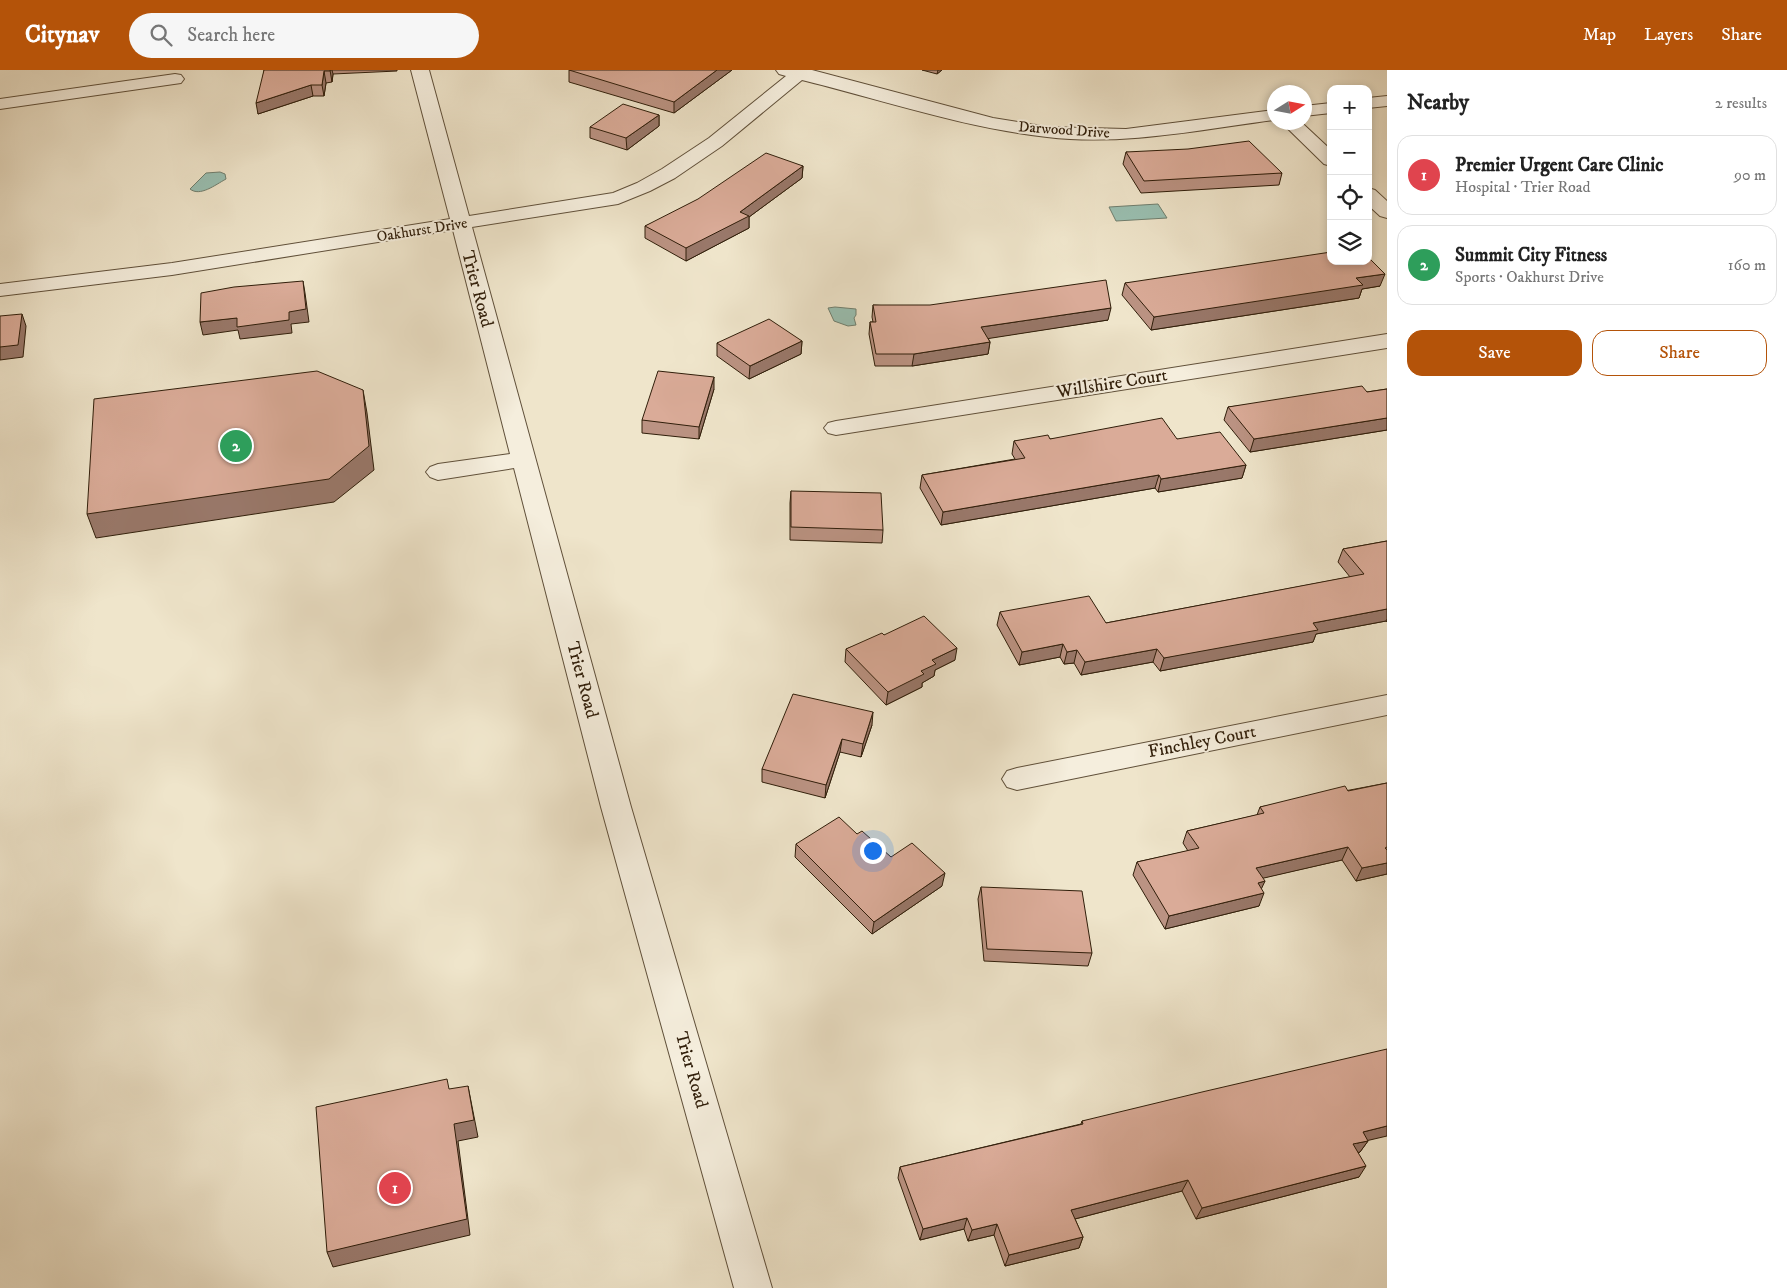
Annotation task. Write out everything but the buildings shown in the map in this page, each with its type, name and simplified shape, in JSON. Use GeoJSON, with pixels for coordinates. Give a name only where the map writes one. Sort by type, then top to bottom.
{"type":"FeatureCollection","features":[{"type":"Feature","properties":{"kind":"street","name":"Trier Road"},"geometry":{"type":"LineString","coordinates":[[420,70],[616,807],[752,1288]]}},
{"type":"Feature","properties":{"kind":"street","name":"Oakhurst Drive"},"geometry":{"type":"LineString","coordinates":[[0,290],[172,269],[591,204],[618,198],[650,186],[690,162],[795,71]]}},
{"type":"Feature","properties":{"kind":"street","name":"Darwood Drive"},"geometry":{"type":"LineString","coordinates":[[795,71],[993,123],[1048,132],[1132,133],[1267,116]]}},
{"type":"Feature","properties":{"kind":"street"},"geometry":{"type":"LineString","coordinates":[[0,104],[175,80]]}},
{"type":"Feature","properties":{"kind":"street"},"geometry":{"type":"LineString","coordinates":[[1372,103],[1387,101]]}},
{"type":"Feature","properties":{"kind":"street"},"geometry":{"type":"LineString","coordinates":[[1312,110],[1327,108]]}},
{"type":"Feature","properties":{"kind":"street"},"geometry":{"type":"LineString","coordinates":[[1299,130],[1327,156]]}},
{"type":"Feature","properties":{"kind":"street"},"geometry":{"type":"LineString","coordinates":[[1372,198],[1387,212]]}},
{"type":"Feature","properties":{"kind":"street","name":"Willshire Court"},"geometry":{"type":"LineString","coordinates":[[836,428],[1387,341]]}},
{"type":"Feature","properties":{"kind":"street"},"geometry":{"type":"LineString","coordinates":[[438,472],[523,460]]}},
{"type":"Feature","properties":{"kind":"street","name":"Finchley Court"},"geometry":{"type":"LineString","coordinates":[[1017,779],[1387,705]]}},
{"type":"Feature","properties":{"kind":"shaded area"},"geometry":{"type":"Polygon","coordinates":[[[220,172],[225,174],[226,179],[203,191],[198,192],[190,189],[206,173],[220,172]]]}},
{"type":"Feature","properties":{"kind":"shaded area"},"geometry":{"type":"Polygon","coordinates":[[[1158,204],[1167,218],[1116,221],[1109,207],[1158,204]]]}},
{"type":"Feature","properties":{"kind":"shaded area"},"geometry":{"type":"Polygon","coordinates":[[[828,308],[856,309],[854,318],[856,325],[848,326],[834,321],[828,308]]]}},
{"type":"Feature","properties":{"kind":"place","name":"Summit City Fitness"},"geometry":{"type":"Point","coordinates":[236,446]}},
{"type":"Feature","properties":{"kind":"place","name":"Premier Urgent Care Clinic"},"geometry":{"type":"Point","coordinates":[395,1188]}}]}
